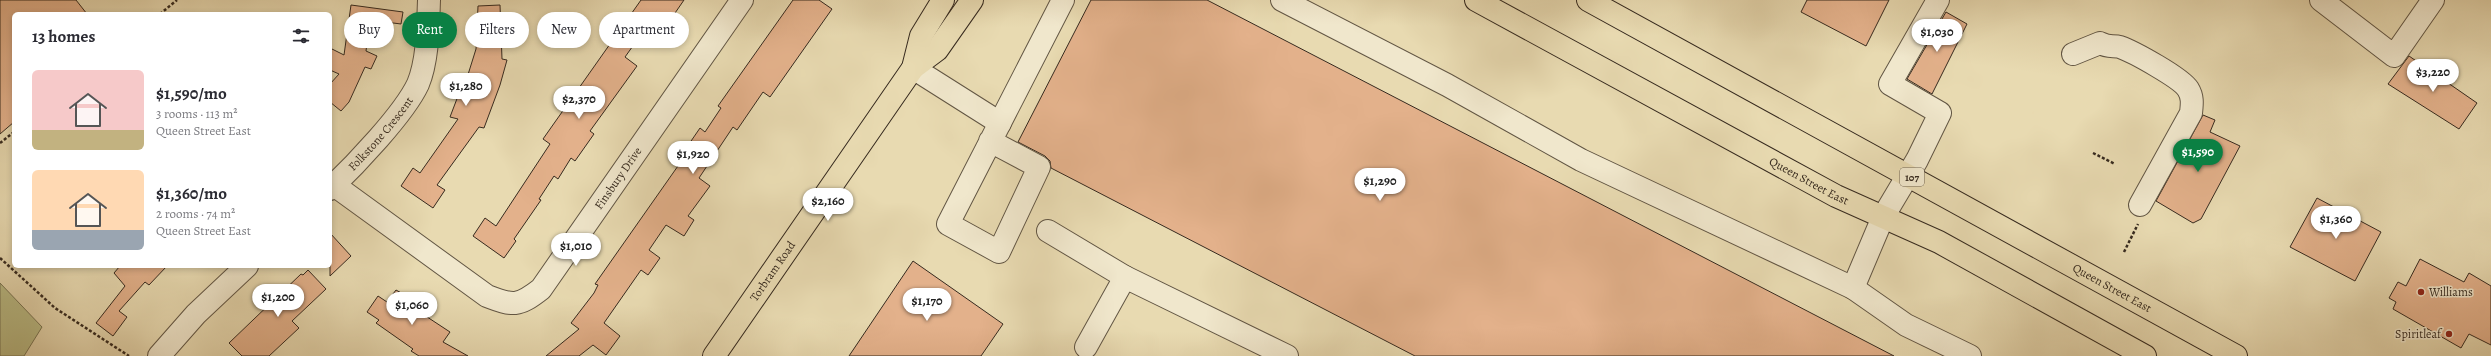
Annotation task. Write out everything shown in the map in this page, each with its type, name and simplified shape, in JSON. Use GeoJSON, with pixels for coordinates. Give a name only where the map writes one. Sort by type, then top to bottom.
{"type":"FeatureCollection","features":[{"type":"Feature","properties":{"kind":"main road","name":"Torbram Road"},"geometry":{"type":"LineString","coordinates":[[913,68],[921,36],[943,0]]}},
{"type":"Feature","properties":{"kind":"main road","name":"Torbram Road"},"geometry":{"type":"LineString","coordinates":[[714,356],[913,68],[937,50],[972,0]]}},
{"type":"Feature","properties":{"kind":"main road","name":"Queen Street East"},"geometry":{"type":"LineString","coordinates":[[1476,0],[1836,196],[1939,242],[2145,356]]}},
{"type":"Feature","properties":{"kind":"main road","name":"Queen Street East"},"geometry":{"type":"LineString","coordinates":[[1588,0],[2236,356]]}},
{"type":"Feature","properties":{"kind":"street","name":"Folkstone Crescent"},"geometry":{"type":"LineString","coordinates":[[332,187],[397,116],[418,84],[428,38],[429,0]]}},
{"type":"Feature","properties":{"kind":"street","name":"Finsbury Drive"},"geometry":{"type":"LineString","coordinates":[[332,187],[487,296],[509,305],[525,302],[541,289],[742,0]]}},
{"type":"Feature","properties":{"kind":"street"},"geometry":{"type":"LineString","coordinates":[[913,68],[995,132],[1039,167],[999,252],[948,224],[995,132],[1063,0]]}},
{"type":"Feature","properties":{"kind":"street"},"geometry":{"type":"LineString","coordinates":[[1282,0],[1447,85],[1581,160],[1853,288],[1906,325],[1970,356]]}},
{"type":"Feature","properties":{"kind":"street"},"geometry":{"type":"LineString","coordinates":[[1853,288],[1883,217],[1908,175],[1940,113],[1890,84],[1938,0]]}},
{"type":"Feature","properties":{"kind":"street"},"geometry":{"type":"LineString","coordinates":[[2321,0],[2394,56],[2433,0]]}},
{"type":"Feature","properties":{"kind":"street"},"geometry":{"type":"LineString","coordinates":[[2073,54],[2100,43],[2108,47],[2119,46],[2171,75],[2188,90],[2192,100],[2191,113],[2141,212]]}},
{"type":"Feature","properties":{"kind":"street"},"geometry":{"type":"LineString","coordinates":[[1048,231],[1125,277],[1288,356]]}},
{"type":"Feature","properties":{"kind":"street"},"geometry":{"type":"LineString","coordinates":[[163,355],[196,314],[245,268]]}},
{"type":"Feature","properties":{"kind":"street"},"geometry":{"type":"LineString","coordinates":[[1086,347],[1125,277]]}},
{"type":"Feature","properties":{"kind":"path"},"geometry":{"type":"LineString","coordinates":[[162,12],[177,0]]}},
{"type":"Feature","properties":{"kind":"path"},"geometry":{"type":"LineString","coordinates":[[0,143],[12,134]]}},
{"type":"Feature","properties":{"kind":"path"},"geometry":{"type":"LineString","coordinates":[[2093,153],[2115,164]]}},
{"type":"Feature","properties":{"kind":"path"},"geometry":{"type":"LineString","coordinates":[[2124,252],[2141,212]]}},
{"type":"Feature","properties":{"kind":"path"},"geometry":{"type":"LineString","coordinates":[[0,258],[55,308],[129,356]]}},
{"type":"Feature","properties":{"kind":"green space"},"geometry":{"type":"Polygon","coordinates":[[[0,283],[42,327],[24,356],[0,356],[0,283]]]}},
{"type":"Feature","properties":{"kind":"building"},"geometry":{"type":"Polygon","coordinates":[[[0,0],[76,0],[85,12],[12,12],[12,124],[0,134],[0,0]]]}},
{"type":"Feature","properties":{"kind":"building"},"geometry":{"type":"Polygon","coordinates":[[[641,0],[684,0],[676,12],[633,12],[641,0]]]}},
{"type":"Feature","properties":{"kind":"building"},"geometry":{"type":"Polygon","coordinates":[[[793,0],[819,0],[832,9],[770,97],[763,92],[737,130],[733,127],[699,178],[710,186],[688,216],[694,220],[684,236],[666,225],[649,250],[660,258],[648,275],[641,270],[604,323],[620,336],[606,355],[593,345],[579,356],[546,356],[579,329],[571,323],[594,293],[598,285],[595,284],[692,146],[689,144],[700,128],[705,132],[721,108],[718,106],[793,0]]]}},
{"type":"Feature","properties":{"kind":"building"},"geometry":{"type":"Polygon","coordinates":[[[1091,0],[1207,0],[1894,356],[1415,356],[1051,168],[1050,161],[1045,156],[1018,142],[1091,0]]]}},
{"type":"Feature","properties":{"kind":"building"},"geometry":{"type":"Polygon","coordinates":[[[1807,0],[1889,0],[1866,46],[1801,12],[1807,0]]]}},
{"type":"Feature","properties":{"kind":"building"},"geometry":{"type":"Polygon","coordinates":[[[351,5],[403,12],[401,24],[394,23],[394,12],[350,12],[351,5]]]}},
{"type":"Feature","properties":{"kind":"building"},"geometry":{"type":"Polygon","coordinates":[[[500,5],[500,12],[478,12],[478,6],[500,5]]]}},
{"type":"Feature","properties":{"kind":"building"},"geometry":{"type":"Polygon","coordinates":[[[1946,12],[1967,24],[1932,94],[1907,79],[1946,12]]]}},
{"type":"Feature","properties":{"kind":"building"},"geometry":{"type":"Polygon","coordinates":[[[345,48],[366,48],[366,51],[377,56],[371,69],[365,67],[349,102],[341,111],[332,104],[332,82],[339,74],[332,71],[332,49],[344,55],[345,48]]]}},
{"type":"Feature","properties":{"kind":"building"},"geometry":{"type":"Polygon","coordinates":[[[502,48],[502,59],[507,60],[500,85],[484,128],[479,127],[437,185],[445,190],[433,208],[401,186],[413,168],[420,173],[458,119],[450,117],[458,96],[461,97],[476,49],[502,48]]]}},
{"type":"Feature","properties":{"kind":"building"},"geometry":{"type":"Polygon","coordinates":[[[607,48],[631,48],[625,57],[637,66],[590,131],[594,134],[575,161],[571,158],[558,179],[554,176],[539,199],[541,200],[514,239],[516,241],[504,258],[473,236],[485,218],[496,226],[550,144],[543,139],[607,48]]]}},
{"type":"Feature","properties":{"kind":"building"},"geometry":{"type":"Polygon","coordinates":[[[2409,56],[2477,103],[2459,129],[2388,84],[2409,56]]]}},
{"type":"Feature","properties":{"kind":"building"},"geometry":{"type":"Polygon","coordinates":[[[2203,115],[2215,120],[2210,132],[2240,146],[2201,219],[2193,223],[2156,201],[2203,115]]]}},
{"type":"Feature","properties":{"kind":"building"},"geometry":{"type":"Polygon","coordinates":[[[2317,198],[2381,232],[2355,281],[2290,247],[2317,198]]]}},
{"type":"Feature","properties":{"kind":"building"},"geometry":{"type":"Polygon","coordinates":[[[332,235],[351,256],[330,276],[330,268],[332,268],[332,235]]]}},
{"type":"Feature","properties":{"kind":"building"},"geometry":{"type":"Polygon","coordinates":[[[2420,259],[2464,282],[2469,273],[2491,286],[2491,345],[2469,334],[2461,348],[2393,309],[2396,302],[2389,298],[2398,282],[2406,286],[2420,259]]]}},
{"type":"Feature","properties":{"kind":"building"},"geometry":{"type":"Polygon","coordinates":[[[913,261],[1003,324],[981,356],[849,356],[913,261]]]}},
{"type":"Feature","properties":{"kind":"building"},"geometry":{"type":"Polygon","coordinates":[[[118,268],[165,268],[149,285],[145,282],[119,311],[127,317],[113,336],[96,323],[125,286],[114,273],[118,268]]]}},
{"type":"Feature","properties":{"kind":"building"},"geometry":{"type":"Polygon","coordinates":[[[308,270],[326,289],[292,321],[299,328],[269,356],[242,356],[229,343],[301,274],[303,275],[308,270]]]}},
{"type":"Feature","properties":{"kind":"building"},"geometry":{"type":"Polygon","coordinates":[[[396,290],[419,303],[415,309],[450,332],[443,342],[468,356],[419,356],[411,351],[413,349],[376,323],[379,320],[367,312],[378,296],[387,302],[396,290]]]}},
{"type":"Feature","properties":{"kind":"place","name":"Williams"},"geometry":{"type":"Point","coordinates":[2421,292]}},
{"type":"Feature","properties":{"kind":"place","name":"Spiritleaf"},"geometry":{"type":"Point","coordinates":[2449,334]}}]}
